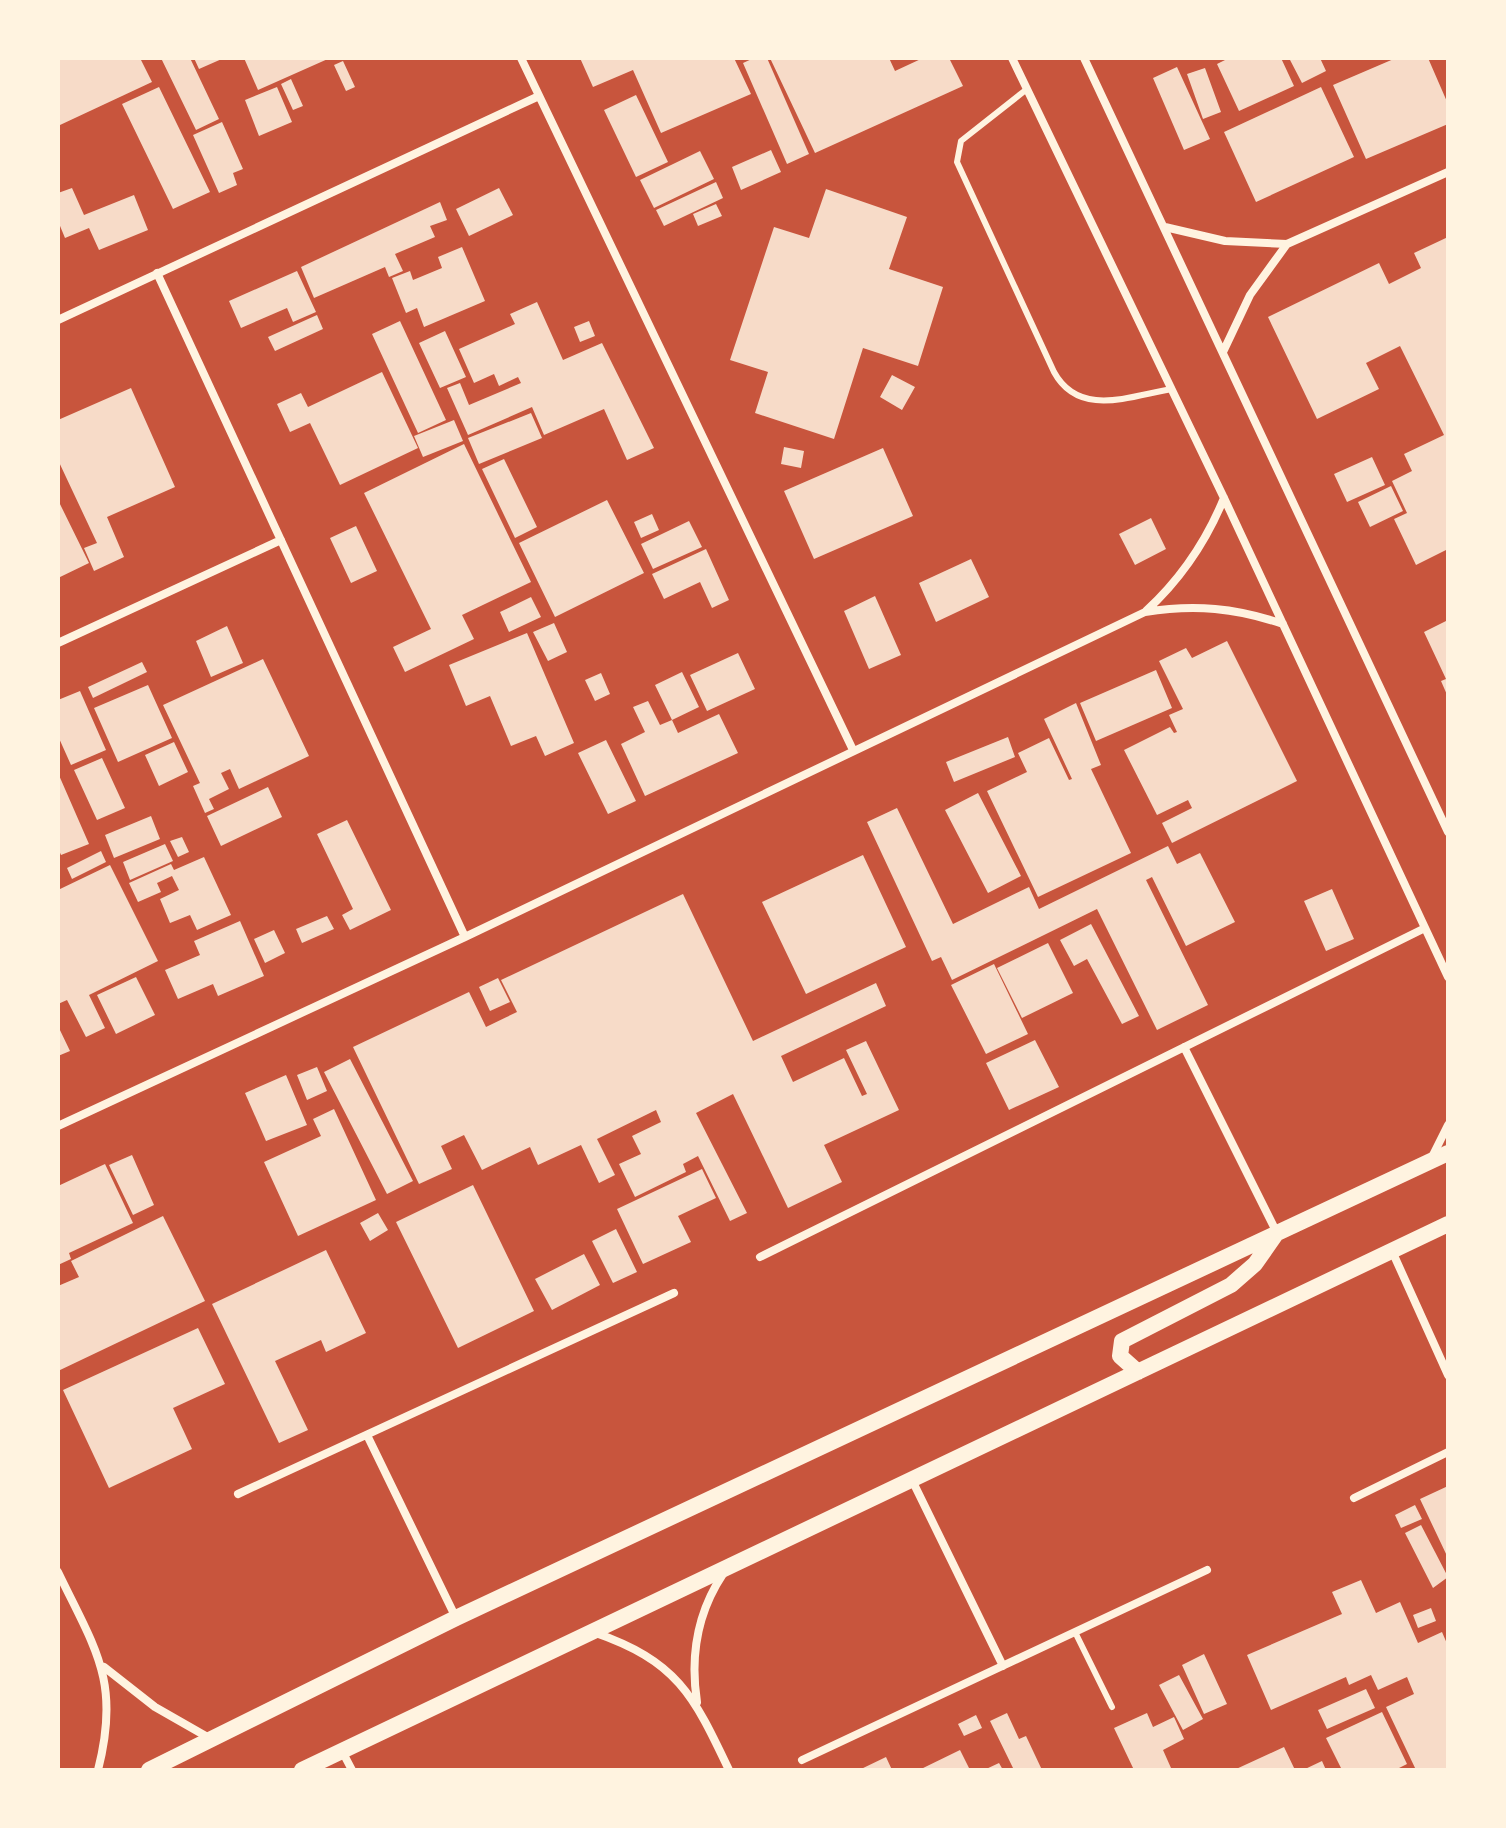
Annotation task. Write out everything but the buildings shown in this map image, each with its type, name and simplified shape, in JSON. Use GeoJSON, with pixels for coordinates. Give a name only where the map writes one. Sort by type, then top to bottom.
{"type":"FeatureCollection","features":[{"type":"Feature","properties":{"kind":"main road"},"geometry":{"type":"LineString","coordinates":[[149,1770],[456,1618],[1448,1153]]}},
{"type":"Feature","properties":{"kind":"main road"},"geometry":{"type":"LineString","coordinates":[[302,1770],[589,1630],[1448,1224]]}},
{"type":"Feature","properties":{"kind":"main road"},"geometry":{"type":"LineString","coordinates":[[1138,1372],[1120,1356],[1122,1341],[1231,1285],[1255,1264],[1277,1233]]}},
{"type":"Feature","properties":{"kind":"street"},"geometry":{"type":"LineString","coordinates":[[521,58],[853,750]]}},
{"type":"Feature","properties":{"kind":"street"},"geometry":{"type":"LineString","coordinates":[[1012,58],[1224,498],[1448,977]]}},
{"type":"Feature","properties":{"kind":"street"},"geometry":{"type":"LineString","coordinates":[[1084,58],[1448,832]]}},
{"type":"Feature","properties":{"kind":"street"},"geometry":{"type":"LineString","coordinates":[[58,320],[539,96]]}},
{"type":"Feature","properties":{"kind":"street"},"geometry":{"type":"LineString","coordinates":[[1165,227],[1225,241],[1287,244],[1448,172]]}},
{"type":"Feature","properties":{"kind":"street"},"geometry":{"type":"LineString","coordinates":[[1223,352],[1250,295],[1287,244]]}},
{"type":"Feature","properties":{"kind":"street"},"geometry":{"type":"LineString","coordinates":[[157,273],[465,937]]}},
{"type":"Feature","properties":{"kind":"street"},"geometry":{"type":"LineString","coordinates":[[1145,612],[1192,560],[1224,498]]}},
{"type":"Feature","properties":{"kind":"street"},"geometry":{"type":"LineString","coordinates":[[58,643],[281,540]]}},
{"type":"Feature","properties":{"kind":"street"},"geometry":{"type":"LineString","coordinates":[[58,1126],[465,937],[1145,612],[1180,607],[1215,607],[1283,624]]}},
{"type":"Feature","properties":{"kind":"street"},"geometry":{"type":"LineString","coordinates":[[760,1257],[1425,928]]}},
{"type":"Feature","properties":{"kind":"street"},"geometry":{"type":"LineString","coordinates":[[1184,1047],[1277,1233]]}},
{"type":"Feature","properties":{"kind":"street"},"geometry":{"type":"LineString","coordinates":[[1430,1162],[1448,1125]]}},
{"type":"Feature","properties":{"kind":"street"},"geometry":{"type":"LineString","coordinates":[[1392,1251],[1448,1375]]}},
{"type":"Feature","properties":{"kind":"street"},"geometry":{"type":"LineString","coordinates":[[238,1494],[674,1293]]}},
{"type":"Feature","properties":{"kind":"street"},"geometry":{"type":"LineString","coordinates":[[367,1435],[456,1618]]}},
{"type":"Feature","properties":{"kind":"street"},"geometry":{"type":"LineString","coordinates":[[1354,1498],[1448,1452]]}},
{"type":"Feature","properties":{"kind":"street"},"geometry":{"type":"LineString","coordinates":[[911,1479],[1003,1666]]}},
{"type":"Feature","properties":{"kind":"street"},"geometry":{"type":"LineString","coordinates":[[729,1564],[710,1596],[697,1630],[693,1678],[697,1703],[729,1770]]}},
{"type":"Feature","properties":{"kind":"street"},"geometry":{"type":"LineString","coordinates":[[802,1760],[1207,1570]]}},
{"type":"Feature","properties":{"kind":"street"},"geometry":{"type":"LineString","coordinates":[[58,1572],[103,1666],[107,1724],[98,1770]]}},
{"type":"Feature","properties":{"kind":"street"},"geometry":{"type":"LineString","coordinates":[[589,1630],[638,1651],[659,1665],[697,1703]]}},
{"type":"Feature","properties":{"kind":"street"},"geometry":{"type":"LineString","coordinates":[[103,1666],[155,1707],[212,1740]]}},
{"type":"Feature","properties":{"kind":"street"},"geometry":{"type":"LineString","coordinates":[[342,1751],[352,1770]]}},
{"type":"Feature","properties":{"kind":"lane"},"geometry":{"type":"LineString","coordinates":[[1027,89],[961,141],[957,162],[1054,372],[1067,390],[1085,401],[1097,402],[1172,389]]}},
{"type":"Feature","properties":{"kind":"lane"},"geometry":{"type":"LineString","coordinates":[[1075,1632],[1112,1707]]}}]}
